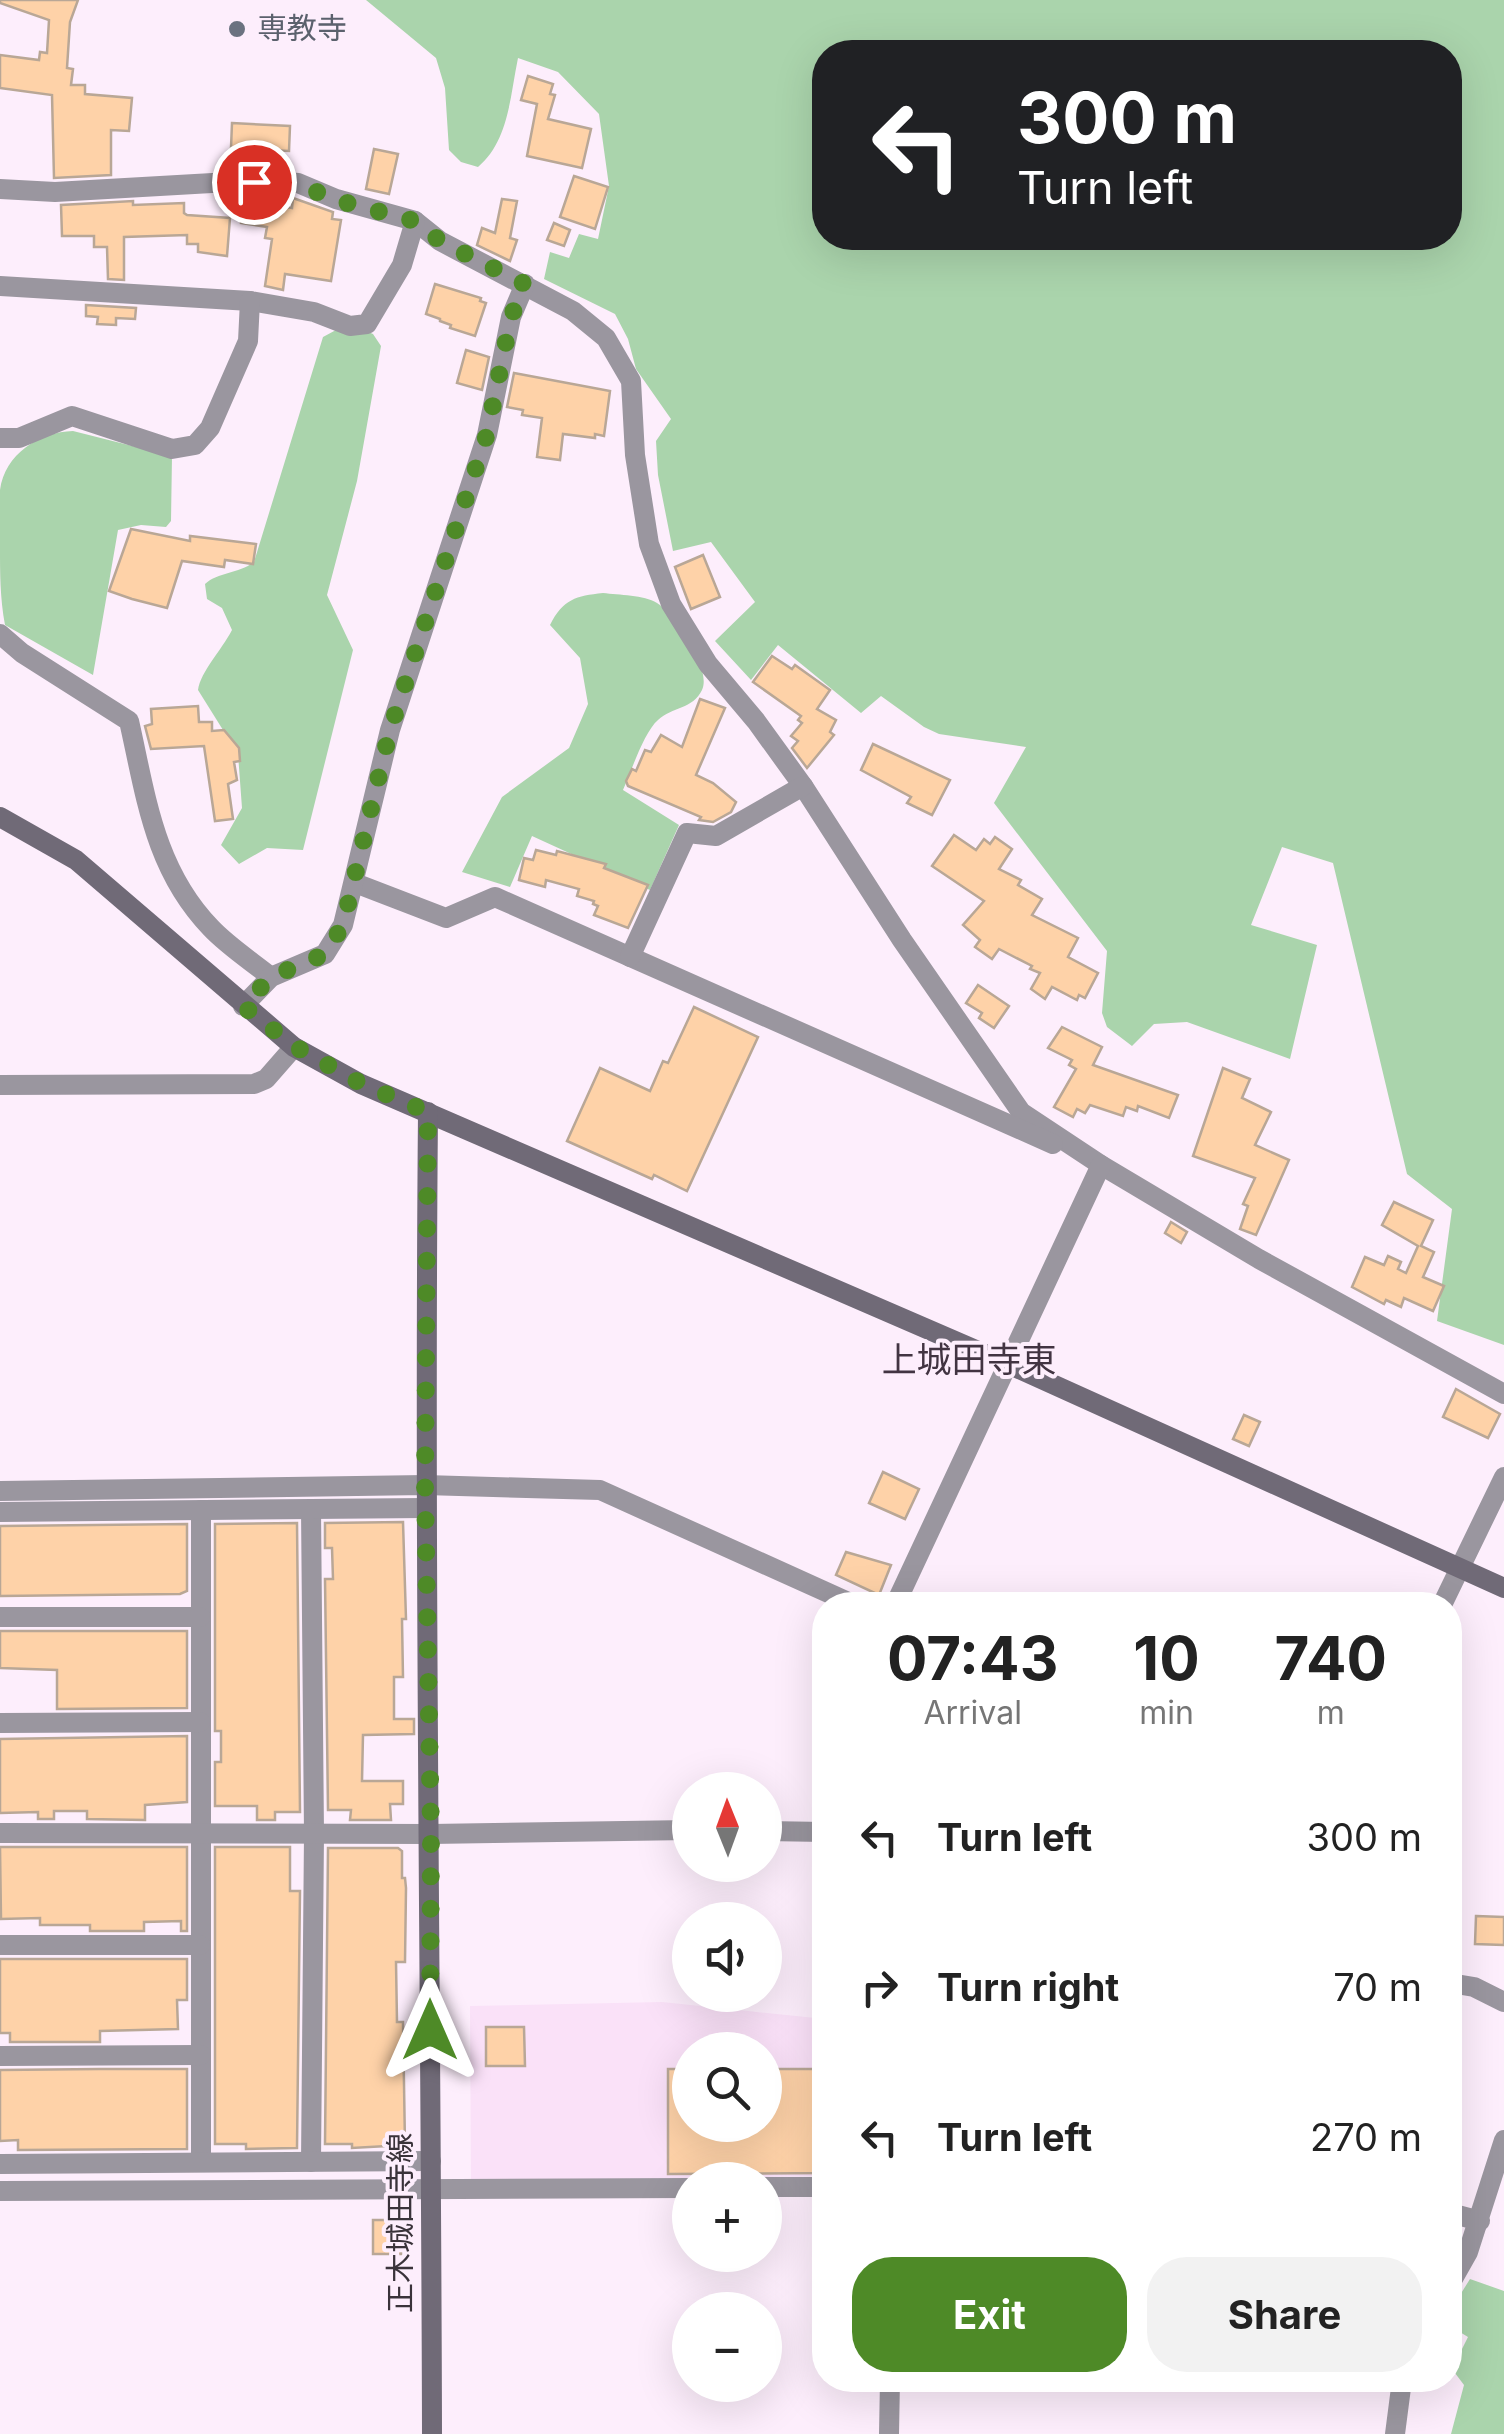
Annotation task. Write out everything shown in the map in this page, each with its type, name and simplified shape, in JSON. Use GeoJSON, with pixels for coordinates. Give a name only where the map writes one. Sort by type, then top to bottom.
{"type":"FeatureCollection","features":[{"type":"Feature","properties":{"kind":"street"},"geometry":{"type":"LineString","coordinates":[[0,189],[56,192],[264,180],[298,184],[336,200],[415,221],[440,241],[574,310],[606,338],[631,381],[635,455],[649,544],[671,604],[708,664],[803,786],[902,940],[1021,1112],[1101,1165],[1259,1259],[1504,1394]]}},
{"type":"Feature","properties":{"kind":"street"},"geometry":{"type":"LineString","coordinates":[[0,286],[250,302],[314,312],[350,326],[367,324],[402,264],[415,221]]}},
{"type":"Feature","properties":{"kind":"street"},"geometry":{"type":"LineString","coordinates":[[243,1006],[271,977],[325,954],[343,925],[390,730],[487,434],[511,317],[525,284]]}},
{"type":"Feature","properties":{"kind":"street"},"geometry":{"type":"LineString","coordinates":[[0,438],[19,438],[72,416],[172,450],[195,446],[210,428],[248,341],[250,302]]}},
{"type":"Feature","properties":{"kind":"street"},"geometry":{"type":"LineString","coordinates":[[0,634],[22,654],[129,721],[152,831],[171,875],[210,927],[271,977]]}},
{"type":"Feature","properties":{"kind":"street"},"geometry":{"type":"LineString","coordinates":[[630,956],[687,833],[716,836],[803,786]]}},
{"type":"Feature","properties":{"kind":"street"},"geometry":{"type":"LineString","coordinates":[[0,816],[76,860],[294,1046],[362,1084],[1008,1364],[1504,1588]]}},
{"type":"Feature","properties":{"kind":"street"},"geometry":{"type":"LineString","coordinates":[[355,883],[446,918],[495,897],[1101,1165]]}},
{"type":"Feature","properties":{"kind":"street"},"geometry":{"type":"LineString","coordinates":[[0,1085],[254,1084],[266,1079],[294,1046]]}},
{"type":"Feature","properties":{"kind":"street","name":"正木城田寺線"},"geometry":{"type":"LineString","coordinates":[[428,1112],[425,1508],[431,1834],[432,2434]]}},
{"type":"Feature","properties":{"kind":"street"},"geometry":{"type":"LineString","coordinates":[[902,1592],[1101,1165]]}},
{"type":"Feature","properties":{"kind":"street"},"geometry":{"type":"LineString","coordinates":[[1448,1592],[1504,1477]]}},
{"type":"Feature","properties":{"kind":"street"},"geometry":{"type":"LineString","coordinates":[[0,1491],[425,1485],[600,1490],[826,1592]]}},
{"type":"Feature","properties":{"kind":"street"},"geometry":{"type":"LineString","coordinates":[[0,1512],[425,1508]]}},
{"type":"Feature","properties":{"kind":"street"},"geometry":{"type":"LineString","coordinates":[[311,1509],[312,2162]]}},
{"type":"Feature","properties":{"kind":"street"},"geometry":{"type":"LineString","coordinates":[[201,1510],[201,2162]]}},
{"type":"Feature","properties":{"kind":"street"},"geometry":{"type":"LineString","coordinates":[[0,1617],[200,1617]]}},
{"type":"Feature","properties":{"kind":"street"},"geometry":{"type":"LineString","coordinates":[[0,1722],[200,1722]]}},
{"type":"Feature","properties":{"kind":"street"},"geometry":{"type":"LineString","coordinates":[[0,1833],[672,1830]]}},
{"type":"Feature","properties":{"kind":"street"},"geometry":{"type":"LineString","coordinates":[[782,1831],[812,1832]]}},
{"type":"Feature","properties":{"kind":"street"},"geometry":{"type":"LineString","coordinates":[[0,1945],[200,1945]]}},
{"type":"Feature","properties":{"kind":"street"},"geometry":{"type":"LineString","coordinates":[[1462,1986],[1504,2002]]}},
{"type":"Feature","properties":{"kind":"street"},"geometry":{"type":"LineString","coordinates":[[0,2056],[201,2055]]}},
{"type":"Feature","properties":{"kind":"street"},"geometry":{"type":"LineString","coordinates":[[1462,2263],[1480,2221],[1504,2140]]}},
{"type":"Feature","properties":{"kind":"street"},"geometry":{"type":"LineString","coordinates":[[0,2164],[431,2161]]}},
{"type":"Feature","properties":{"kind":"street"},"geometry":{"type":"LineString","coordinates":[[782,2187],[812,2187]]}},
{"type":"Feature","properties":{"kind":"street"},"geometry":{"type":"LineString","coordinates":[[0,2191],[672,2188]]}},
{"type":"Feature","properties":{"kind":"street"},"geometry":{"type":"LineString","coordinates":[[1462,2216],[1480,2221]]}},
{"type":"Feature","properties":{"kind":"street"},"geometry":{"type":"LineString","coordinates":[[889,2434],[890,2392]]}},
{"type":"Feature","properties":{"kind":"street"},"geometry":{"type":"LineString","coordinates":[[1395,2434],[1400,2392]]}},
{"type":"Feature","properties":{"kind":"shaded area"},"geometry":{"type":"Polygon","coordinates":[[[662,2002],[672,2003],[672,2012],[758,2012],[812,2018],[812,2176],[782,2177],[782,2162],[672,2162],[672,2179],[471,2182],[470,2006],[662,2002]]]}},
{"type":"Feature","properties":{"kind":"green space"},"geometry":{"type":"Polygon","coordinates":[[[366,0],[1504,0],[1504,1345],[1437,1321],[1452,1209],[1407,1174],[1333,863],[1282,847],[1251,925],[1317,945],[1290,1059],[1187,1022],[1154,1024],[1132,1046],[1107,1027],[1102,1013],[1107,951],[994,803],[1026,747],[939,734],[881,696],[861,713],[778,645],[751,680],[715,641],[755,602],[711,542],[673,551],[658,475],[656,441],[671,419],[636,369],[628,339],[615,314],[544,279],[550,252],[569,258],[579,234],[598,239],[609,186],[599,114],[558,72],[518,58],[502,131],[478,167],[461,162],[449,150],[445,88],[436,58],[366,0]]]}},
{"type":"Feature","properties":{"kind":"green space"},"geometry":{"type":"Polygon","coordinates":[[[360,328],[373,334],[381,346],[357,481],[327,595],[353,650],[303,850],[267,848],[239,864],[221,845],[242,808],[238,754],[198,690],[207,668],[232,630],[222,608],[207,599],[205,584],[254,562],[323,337],[336,330],[360,328]]]}},
{"type":"Feature","properties":{"kind":"green space"},"geometry":{"type":"Polygon","coordinates":[[[73,431],[172,456],[171,521],[166,527],[141,525],[118,530],[93,675],[5,625],[1,595],[3,477],[26,447],[48,436],[73,431]]]}},
{"type":"Feature","properties":{"kind":"green space"},"geometry":{"type":"Polygon","coordinates":[[[603,593],[645,598],[665,609],[690,643],[704,681],[693,701],[653,726],[623,790],[679,825],[650,890],[532,836],[510,887],[462,872],[502,797],[569,748],[588,704],[580,658],[550,625],[571,600],[603,593]]]}},
{"type":"Feature","properties":{"kind":"green space"},"geometry":{"type":"Polygon","coordinates":[[[1470,2279],[1504,2291],[1504,2434],[1451,2434],[1464,2385],[1462,2349],[1468,2337],[1462,2333],[1462,2292],[1470,2279]]]}},
{"type":"Feature","properties":{"kind":"building"},"geometry":{"type":"Polygon","coordinates":[[[0,0],[78,0],[70,22],[67,68],[73,69],[71,85],[85,85],[85,94],[132,98],[129,131],[111,130],[111,175],[54,178],[52,95],[0,88],[0,55],[39,60],[40,52],[47,53],[49,20],[0,0]]]}},
{"type":"Feature","properties":{"kind":"building"},"geometry":{"type":"Polygon","coordinates":[[[528,76],[553,84],[550,94],[555,95],[548,119],[591,129],[582,168],[527,156],[537,104],[521,100],[528,76]]]}},
{"type":"Feature","properties":{"kind":"building"},"geometry":{"type":"Polygon","coordinates":[[[232,123],[290,126],[289,151],[231,148],[232,123]]]}},
{"type":"Feature","properties":{"kind":"building"},"geometry":{"type":"Polygon","coordinates":[[[374,149],[398,154],[389,194],[366,189],[374,149]]]}},
{"type":"Feature","properties":{"kind":"building"},"geometry":{"type":"Polygon","coordinates":[[[574,176],[608,187],[595,229],[560,217],[574,176]]]}},
{"type":"Feature","properties":{"kind":"building"},"geometry":{"type":"Polygon","coordinates":[[[293,198],[333,212],[332,219],[341,220],[331,281],[285,274],[283,290],[265,286],[272,239],[265,238],[267,227],[241,223],[243,207],[269,210],[270,204],[292,208],[293,198]]]}},
{"type":"Feature","properties":{"kind":"building"},"geometry":{"type":"Polygon","coordinates":[[[502,199],[517,201],[510,238],[517,240],[510,261],[477,245],[482,228],[495,233],[502,199]]]}},
{"type":"Feature","properties":{"kind":"building"},"geometry":{"type":"Polygon","coordinates":[[[133,201],[133,205],[184,203],[187,215],[230,218],[227,256],[198,252],[198,244],[187,244],[187,235],[124,237],[124,280],[108,279],[107,247],[94,247],[94,236],[62,236],[61,205],[133,201]]]}},
{"type":"Feature","properties":{"kind":"building"},"geometry":{"type":"Polygon","coordinates":[[[554,223],[570,230],[564,246],[547,240],[554,223]]]}},
{"type":"Feature","properties":{"kind":"building"},"geometry":{"type":"Polygon","coordinates":[[[435,284],[486,303],[475,336],[426,314],[435,284]]]}},
{"type":"Feature","properties":{"kind":"building"},"geometry":{"type":"Polygon","coordinates":[[[86,305],[136,308],[135,319],[116,318],[116,325],[97,324],[98,317],[86,316],[86,305]]]}},
{"type":"Feature","properties":{"kind":"building"},"geometry":{"type":"Polygon","coordinates":[[[466,350],[489,357],[482,390],[457,383],[466,350]]]}},
{"type":"Feature","properties":{"kind":"building"},"geometry":{"type":"Polygon","coordinates":[[[514,373],[610,391],[604,436],[563,434],[560,460],[537,457],[542,418],[522,415],[523,410],[507,407],[514,373]]]}},
{"type":"Feature","properties":{"kind":"building"},"geometry":{"type":"Polygon","coordinates":[[[131,529],[190,541],[190,536],[256,544],[253,564],[225,560],[224,567],[182,561],[167,608],[132,599],[109,591],[131,529]]]}},
{"type":"Feature","properties":{"kind":"building"},"geometry":{"type":"Polygon","coordinates":[[[703,555],[720,597],[691,609],[675,567],[703,555]]]}},
{"type":"Feature","properties":{"kind":"building"},"geometry":{"type":"Polygon","coordinates":[[[772,656],[792,669],[795,665],[830,690],[817,709],[836,720],[830,732],[834,735],[807,768],[792,748],[798,741],[791,736],[802,723],[798,720],[801,716],[753,682],[772,656]]]}},
{"type":"Feature","properties":{"kind":"building"},"geometry":{"type":"Polygon","coordinates":[[[700,699],[725,708],[696,775],[736,802],[731,812],[713,822],[699,820],[701,817],[628,786],[626,781],[632,769],[636,771],[645,750],[651,752],[661,735],[682,747],[700,699]]]}},
{"type":"Feature","properties":{"kind":"building"},"geometry":{"type":"Polygon","coordinates":[[[198,706],[199,722],[212,722],[212,731],[224,730],[239,748],[240,761],[234,762],[237,780],[228,784],[233,819],[215,821],[204,746],[151,749],[145,726],[152,724],[151,709],[198,706]]]}},
{"type":"Feature","properties":{"kind":"building"},"geometry":{"type":"Polygon","coordinates":[[[873,744],[950,780],[932,815],[907,803],[911,797],[861,770],[873,744]]]}},
{"type":"Feature","properties":{"kind":"building"},"geometry":{"type":"Polygon","coordinates":[[[954,835],[976,850],[984,839],[990,844],[995,837],[1012,849],[999,869],[1021,880],[1018,885],[1042,899],[1032,915],[1078,938],[1068,957],[1098,973],[1085,998],[1079,995],[1077,1000],[1052,987],[1045,999],[1031,989],[1040,973],[1030,969],[1032,966],[999,949],[992,959],[975,947],[980,940],[963,925],[984,901],[932,866],[954,835]]]}},
{"type":"Feature","properties":{"kind":"building"},"geometry":{"type":"Polygon","coordinates":[[[536,850],[556,855],[557,851],[606,864],[604,868],[648,885],[628,928],[594,915],[598,906],[577,896],[579,889],[546,880],[545,887],[519,880],[524,858],[533,860],[536,850]]]}},
{"type":"Feature","properties":{"kind":"building"},"geometry":{"type":"Polygon","coordinates":[[[978,985],[1009,1006],[994,1028],[979,1018],[982,1013],[966,1003],[978,985]]]}},
{"type":"Feature","properties":{"kind":"building"},"geometry":{"type":"Polygon","coordinates":[[[694,1007],[758,1037],[687,1191],[567,1141],[600,1068],[650,1091],[694,1007]]]}},
{"type":"Feature","properties":{"kind":"building"},"geometry":{"type":"Polygon","coordinates":[[[1062,1027],[1102,1047],[1093,1065],[1178,1095],[1169,1118],[1138,1106],[1137,1111],[1126,1107],[1123,1116],[1090,1105],[1085,1113],[1077,1109],[1073,1117],[1054,1107],[1076,1069],[1069,1065],[1072,1060],[1048,1048],[1062,1027]]]}},
{"type":"Feature","properties":{"kind":"building"},"geometry":{"type":"Polygon","coordinates":[[[1223,1068],[1250,1079],[1242,1098],[1271,1112],[1255,1145],[1289,1160],[1256,1235],[1240,1229],[1248,1206],[1243,1204],[1255,1178],[1193,1156],[1223,1068]]]}},
{"type":"Feature","properties":{"kind":"building"},"geometry":{"type":"Polygon","coordinates":[[[1394,1202],[1433,1220],[1421,1246],[1434,1252],[1423,1277],[1444,1286],[1433,1311],[1404,1298],[1401,1307],[1386,1300],[1384,1304],[1352,1287],[1365,1257],[1384,1265],[1388,1256],[1401,1262],[1398,1269],[1406,1273],[1418,1246],[1382,1225],[1394,1202]]]}},
{"type":"Feature","properties":{"kind":"building"},"geometry":{"type":"Polygon","coordinates":[[[1171,1222],[1187,1232],[1181,1243],[1165,1233],[1171,1222]]]}},
{"type":"Feature","properties":{"kind":"building"},"geometry":{"type":"Polygon","coordinates":[[[1456,1389],[1500,1414],[1488,1438],[1443,1417],[1456,1389]]]}},
{"type":"Feature","properties":{"kind":"building"},"geometry":{"type":"Polygon","coordinates":[[[1244,1415],[1260,1422],[1249,1446],[1233,1439],[1244,1415]]]}},
{"type":"Feature","properties":{"kind":"building"},"geometry":{"type":"Polygon","coordinates":[[[883,1472],[919,1489],[905,1519],[869,1503],[883,1472]]]}},
{"type":"Feature","properties":{"kind":"building"},"geometry":{"type":"Polygon","coordinates":[[[403,1522],[406,1619],[402,1619],[403,1677],[394,1677],[394,1719],[414,1719],[414,1734],[363,1735],[362,1781],[403,1781],[403,1804],[390,1804],[391,1820],[350,1820],[351,1810],[328,1810],[325,1579],[333,1579],[332,1548],[325,1548],[325,1523],[403,1522]]]}},
{"type":"Feature","properties":{"kind":"building"},"geometry":{"type":"Polygon","coordinates":[[[297,1523],[300,1812],[275,1812],[275,1820],[257,1820],[257,1806],[215,1806],[215,1762],[221,1762],[221,1731],[215,1731],[215,1524],[297,1523]]]}},
{"type":"Feature","properties":{"kind":"building"},"geometry":{"type":"Polygon","coordinates":[[[187,1524],[187,1591],[180,1594],[0,1596],[0,1526],[187,1524]]]}},
{"type":"Feature","properties":{"kind":"building"},"geometry":{"type":"Polygon","coordinates":[[[846,1552],[891,1565],[880,1592],[836,1575],[846,1552]]]}},
{"type":"Feature","properties":{"kind":"building"},"geometry":{"type":"Polygon","coordinates":[[[0,1631],[187,1631],[187,1708],[57,1709],[57,1670],[0,1668],[0,1631]]]}},
{"type":"Feature","properties":{"kind":"building"},"geometry":{"type":"Polygon","coordinates":[[[187,1736],[187,1802],[145,1805],[145,1820],[87,1819],[87,1811],[54,1811],[54,1819],[38,1819],[38,1812],[0,1813],[0,1739],[187,1736]]]}},
{"type":"Feature","properties":{"kind":"building"},"geometry":{"type":"Polygon","coordinates":[[[0,1847],[187,1847],[187,1931],[181,1931],[181,1921],[144,1922],[144,1931],[90,1931],[90,1925],[40,1925],[40,1918],[1,1919],[0,1847]]]}},
{"type":"Feature","properties":{"kind":"building"},"geometry":{"type":"Polygon","coordinates":[[[215,1847],[290,1847],[290,1891],[300,1891],[297,2148],[246,2149],[246,2144],[215,2144],[215,1847]]]}},
{"type":"Feature","properties":{"kind":"building"},"geometry":{"type":"Polygon","coordinates":[[[328,1848],[402,1851],[405,1962],[396,1962],[397,2022],[403,2022],[405,2145],[352,2148],[352,2144],[325,2144],[328,1848]]]}},
{"type":"Feature","properties":{"kind":"building"},"geometry":{"type":"Polygon","coordinates":[[[1476,1916],[1504,1917],[1504,1945],[1475,1944],[1476,1916]]]}},
{"type":"Feature","properties":{"kind":"building"},"geometry":{"type":"Polygon","coordinates":[[[0,1959],[187,1959],[187,2000],[177,2000],[178,2029],[100,2031],[100,2042],[10,2042],[10,2033],[0,2033],[0,1959]]]}},
{"type":"Feature","properties":{"kind":"building"},"geometry":{"type":"Polygon","coordinates":[[[486,2027],[524,2027],[525,2066],[486,2066],[486,2027]]]}},
{"type":"Feature","properties":{"kind":"building"},"geometry":{"type":"Polygon","coordinates":[[[187,2069],[187,2149],[18,2150],[18,2140],[0,2141],[0,2070],[187,2069]]]}},
{"type":"Feature","properties":{"kind":"building"},"geometry":{"type":"Polygon","coordinates":[[[668,2069],[672,2069],[672,2142],[782,2142],[782,2069],[812,2069],[812,2173],[782,2173],[782,2162],[672,2162],[672,2174],[668,2174],[668,2069]]]}},
{"type":"Feature","properties":{"kind":"building"},"geometry":{"type":"Polygon","coordinates":[[[373,2220],[401,2220],[401,2254],[373,2254],[373,2220]]]}},
{"type":"Feature","properties":{"kind":"place","name":"専教寺"},"geometry":{"type":"Point","coordinates":[237,29]}},
{"type":"Feature","properties":{"kind":"district","name":"上城田寺東"},"geometry":{"type":"Point","coordinates":[969,1360]}},
{"type":"Feature","properties":{"kind":"route"},"geometry":{"type":"LineString","coordinates":[[254,182],[298,184],[336,200],[415,221],[440,241],[525,284],[511,317],[487,434],[390,730],[343,925],[325,954],[271,977],[243,1006],[294,1046],[362,1084],[428,1112],[425,1485],[430,2030]]}}]}
